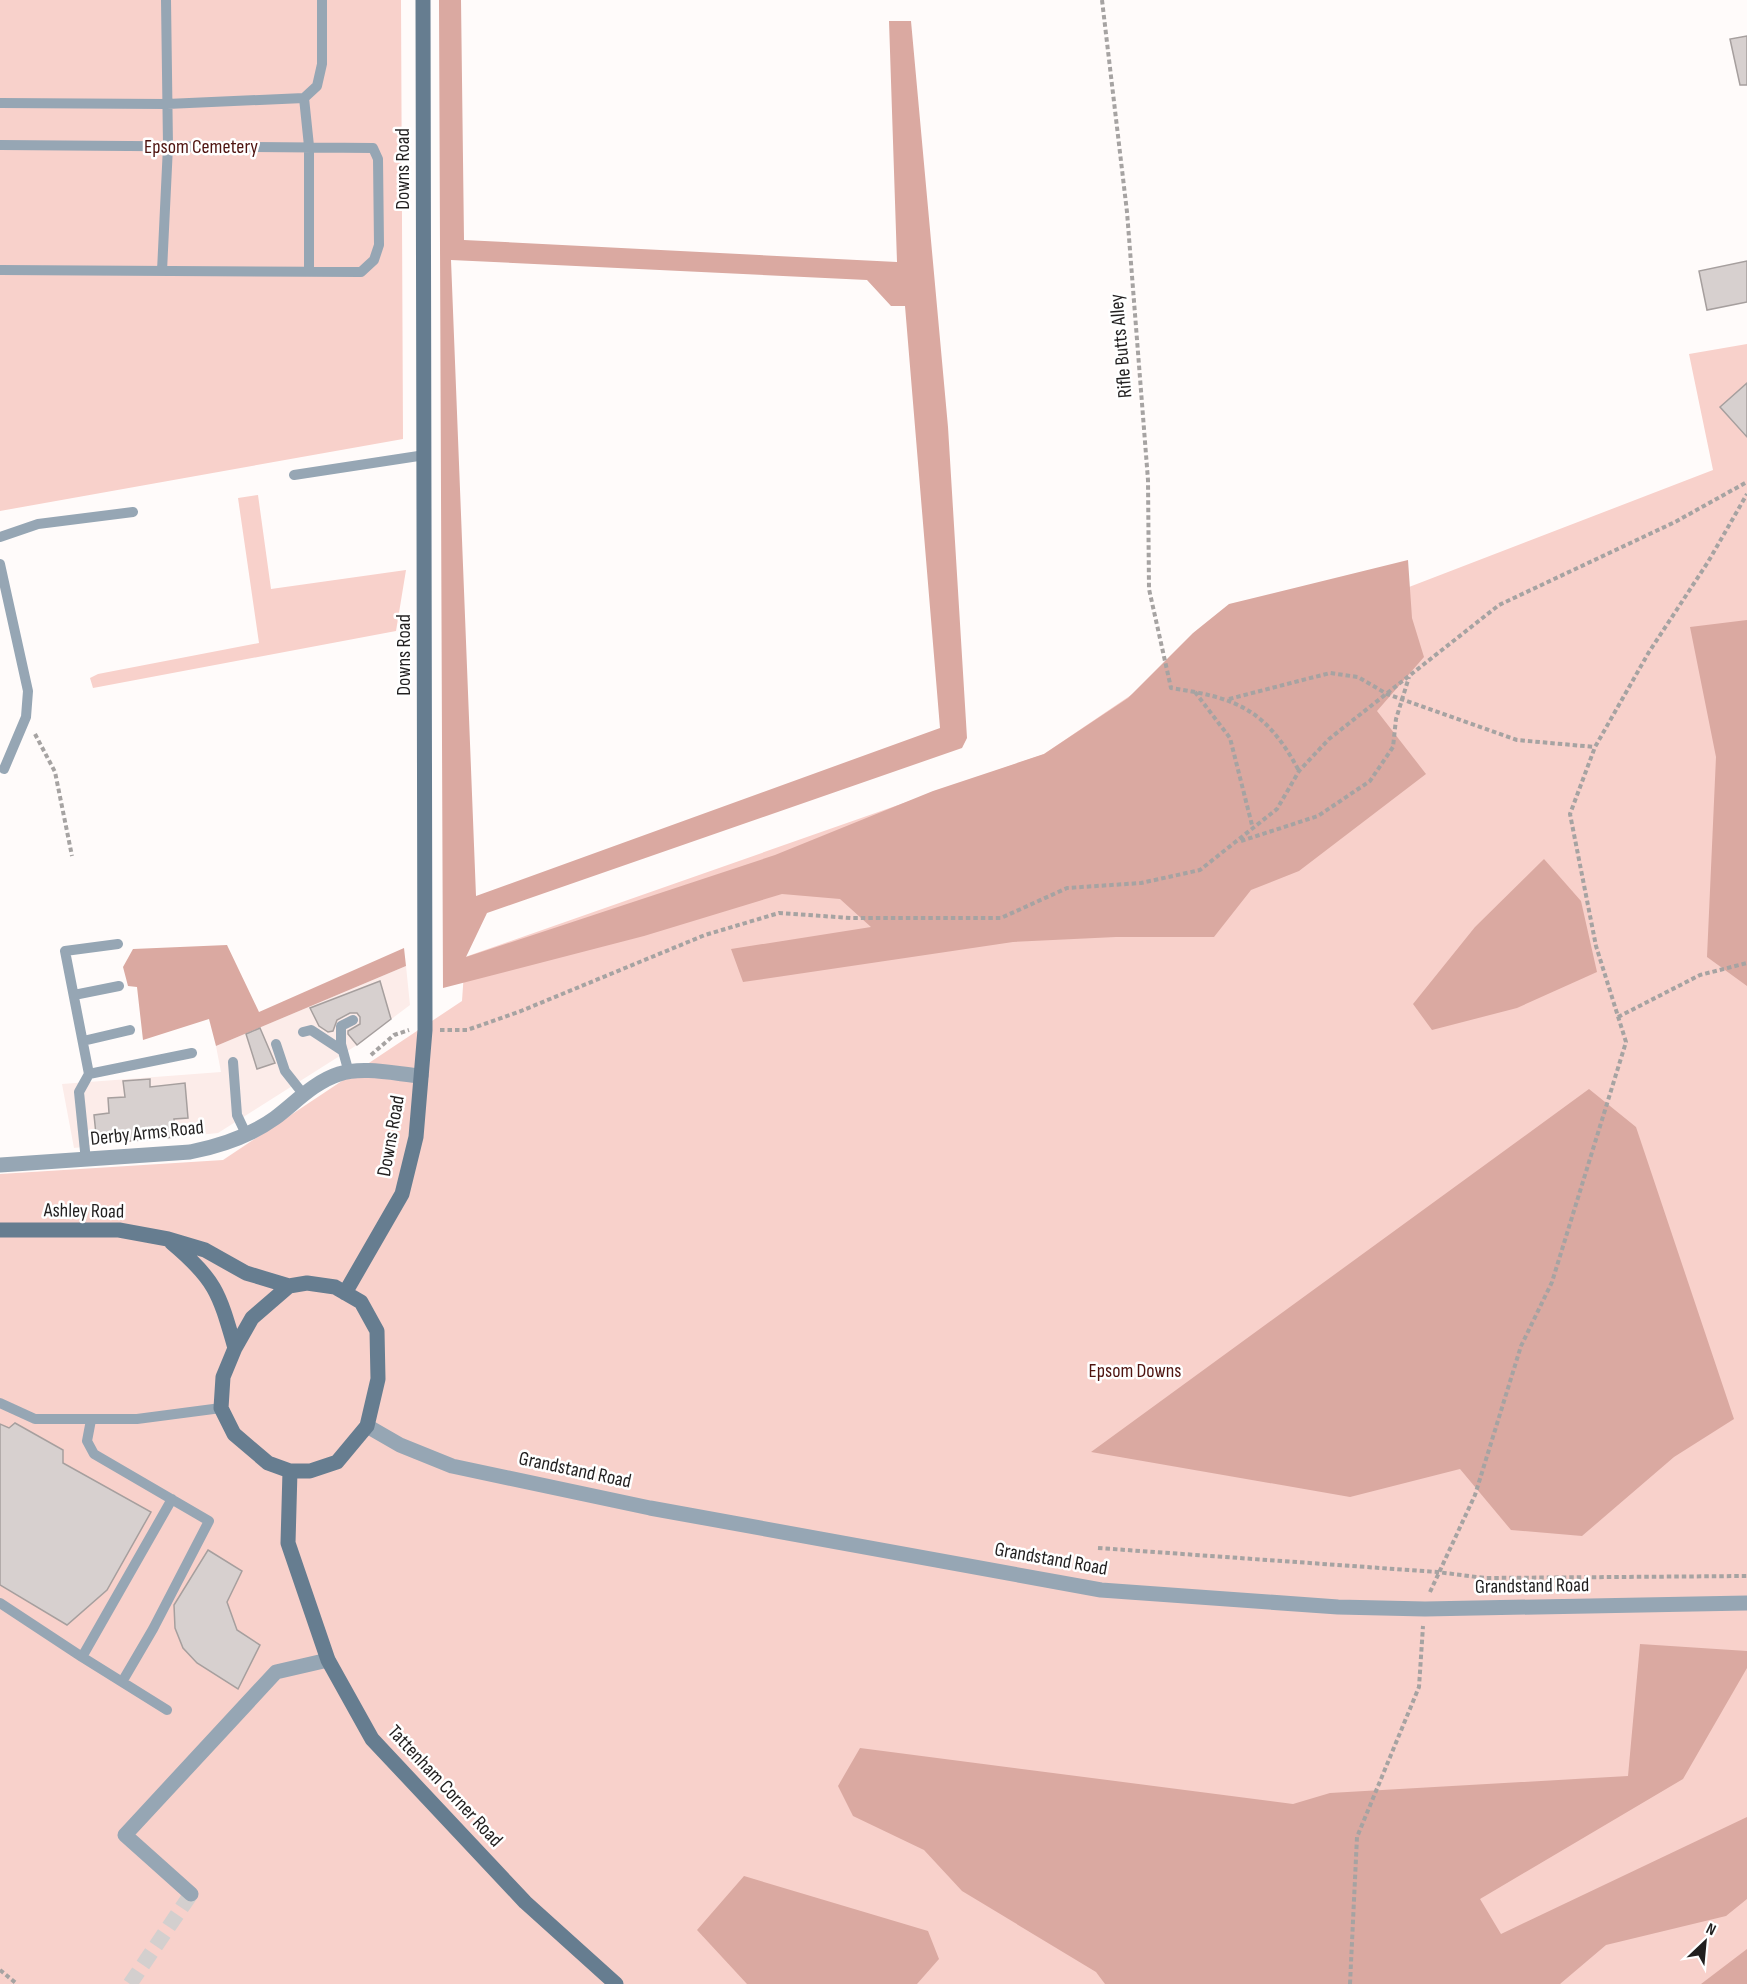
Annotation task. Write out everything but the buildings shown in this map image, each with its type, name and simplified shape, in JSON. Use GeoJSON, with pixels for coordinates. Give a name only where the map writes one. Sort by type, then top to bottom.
{"type":"FeatureCollection","features":[{"type":"Feature","properties":{"kind":"main road","name":"Downs Road"},"geometry":{"type":"LineString","coordinates":[[345,1293],[402,1194],[416,1137],[425,1030],[423,0]]}},
{"type":"Feature","properties":{"kind":"main road","name":"Ashley Road"},"geometry":{"type":"LineString","coordinates":[[0,1230],[119,1230],[168,1239],[205,1250],[246,1273],[289,1286]]}},
{"type":"Feature","properties":{"kind":"main road","name":"Ashley Road"},"geometry":{"type":"LineString","coordinates":[[168,1239],[200,1266],[220,1296],[235,1347]]}},
{"type":"Feature","properties":{"kind":"main road"},"geometry":{"type":"LineString","coordinates":[[307,1282],[335,1287],[361,1302],[376,1331],[378,1379],[367,1426],[337,1462],[310,1471],[290,1471],[268,1463],[234,1434],[221,1408],[223,1377],[235,1347],[252,1318],[289,1286],[307,1282]]}},
{"type":"Feature","properties":{"kind":"main road","name":"Tattenham Corner Road"},"geometry":{"type":"LineString","coordinates":[[290,1471],[288,1543],[328,1660],[372,1739],[525,1902],[616,1984]]}},
{"type":"Feature","properties":{"kind":"street","name":"Derby Arms Road"},"geometry":{"type":"LineString","coordinates":[[0,1166],[190,1152],[219,1146],[273,1119],[304,1095],[339,1074],[356,1072],[421,1076]]}},
{"type":"Feature","properties":{"kind":"street","name":"Grandstand Road"},"geometry":{"type":"LineString","coordinates":[[367,1426],[400,1445],[453,1466],[650,1508],[1101,1590],[1338,1607],[1425,1609],[1747,1603]]}},
{"type":"Feature","properties":{"kind":"street"},"geometry":{"type":"LineString","coordinates":[[191,1894],[125,1835],[276,1672],[328,1660]]}},
{"type":"Feature","properties":{"kind":"lane"},"geometry":{"type":"LineString","coordinates":[[162,271],[168,146],[166,0]]}},
{"type":"Feature","properties":{"kind":"lane"},"geometry":{"type":"LineString","coordinates":[[0,104],[167,104],[304,98],[317,86],[322,64],[322,0]]}},
{"type":"Feature","properties":{"kind":"lane"},"geometry":{"type":"LineString","coordinates":[[304,98],[309,146],[309,272]]}},
{"type":"Feature","properties":{"kind":"lane"},"geometry":{"type":"LineString","coordinates":[[0,145],[373,148],[378,159],[379,245],[374,260],[361,272],[0,270]]}},
{"type":"Feature","properties":{"kind":"lane"},"geometry":{"type":"LineString","coordinates":[[294,475],[425,455]]}},
{"type":"Feature","properties":{"kind":"lane"},"geometry":{"type":"LineString","coordinates":[[0,537],[39,524],[133,512]]}},
{"type":"Feature","properties":{"kind":"lane"},"geometry":{"type":"LineString","coordinates":[[0,564],[28,691],[26,717],[4,769]]}},
{"type":"Feature","properties":{"kind":"lane"},"geometry":{"type":"LineString","coordinates":[[86,1161],[79,1092],[89,1074],[65,951],[118,944]]}},
{"type":"Feature","properties":{"kind":"lane"},"geometry":{"type":"LineString","coordinates":[[74,995],[119,986]]}},
{"type":"Feature","properties":{"kind":"lane"},"geometry":{"type":"LineString","coordinates":[[343,1051],[341,1026],[353,1020]]}},
{"type":"Feature","properties":{"kind":"lane"},"geometry":{"type":"LineString","coordinates":[[84,1041],[130,1030]]}},
{"type":"Feature","properties":{"kind":"lane"},"geometry":{"type":"LineString","coordinates":[[303,1032],[311,1030],[343,1051],[356,1072]]}},
{"type":"Feature","properties":{"kind":"lane"},"geometry":{"type":"LineString","coordinates":[[276,1044],[285,1071],[304,1095]]}},
{"type":"Feature","properties":{"kind":"lane"},"geometry":{"type":"LineString","coordinates":[[89,1074],[192,1053]]}},
{"type":"Feature","properties":{"kind":"lane"},"geometry":{"type":"LineString","coordinates":[[233,1062],[237,1115],[246,1134]]}},
{"type":"Feature","properties":{"kind":"lane"},"geometry":{"type":"LineString","coordinates":[[0,1403],[35,1419],[137,1419],[221,1408]]}},
{"type":"Feature","properties":{"kind":"lane"},"geometry":{"type":"LineString","coordinates":[[91,1420],[87,1442],[94,1454],[209,1521],[153,1629],[122,1682]]}},
{"type":"Feature","properties":{"kind":"lane"},"geometry":{"type":"LineString","coordinates":[[82,1657],[172,1499]]}},
{"type":"Feature","properties":{"kind":"lane"},"geometry":{"type":"LineString","coordinates":[[0,1603],[167,1710]]}},
{"type":"Feature","properties":{"kind":"path","name":"Rifle Butts Alley"},"geometry":{"type":"LineString","coordinates":[[1102,0],[1127,212],[1148,480],[1149,589],[1171,688],[1195,692]]}},
{"type":"Feature","properties":{"kind":"path"},"geometry":{"type":"LineString","coordinates":[[356,1072],[366,1059],[394,1035],[407,1030],[467,1030],[521,1011],[705,935],[779,913],[851,918],[1001,918],[1067,888],[1141,883],[1200,870],[1237,843],[1277,808],[1299,771],[1329,739],[1499,605],[1675,522],[1747,482]]}},
{"type":"Feature","properties":{"kind":"path"},"geometry":{"type":"LineString","coordinates":[[1350,1984],[1358,1837],[1419,1687],[1425,1609],[1437,1572],[1475,1495],[1521,1346],[1552,1282],[1626,1042],[1596,946],[1570,814],[1595,747],[1649,652],[1708,562],[1747,494]]}},
{"type":"Feature","properties":{"kind":"path"},"geometry":{"type":"LineString","coordinates":[[1229,699],[1330,673],[1358,676],[1387,693],[1517,740],[1595,747]]}},
{"type":"Feature","properties":{"kind":"path"},"geometry":{"type":"LineString","coordinates":[[1237,843],[1257,834],[1318,816],[1370,781],[1393,747],[1396,719],[1409,677]]}},
{"type":"Feature","properties":{"kind":"path"},"geometry":{"type":"LineString","coordinates":[[1195,692],[1229,699],[1262,719],[1285,744],[1299,771]]}},
{"type":"Feature","properties":{"kind":"path"},"geometry":{"type":"LineString","coordinates":[[1195,692],[1230,738],[1253,828],[1257,834]]}},
{"type":"Feature","properties":{"kind":"path"},"geometry":{"type":"LineString","coordinates":[[26,717],[55,772],[72,856]]}},
{"type":"Feature","properties":{"kind":"path"},"geometry":{"type":"LineString","coordinates":[[1618,1017],[1700,975],[1747,963]]}},
{"type":"Feature","properties":{"kind":"path"},"geometry":{"type":"LineString","coordinates":[[1098,1548],[1437,1572],[1485,1578],[1747,1576]]}},
{"type":"Feature","properties":{"kind":"path"},"geometry":{"type":"LineString","coordinates":[[0,1970],[17,1984]]}},
{"type":"Feature","properties":{"kind":"shaded area"},"geometry":{"type":"Polygon","coordinates":[[[439,0],[461,0],[464,240],[897,262],[889,21],[911,21],[948,427],[967,738],[962,748],[487,913],[466,957],[775,855],[933,791],[1044,754],[1128,698],[1193,633],[1229,604],[1408,560],[1412,618],[1424,657],[1377,711],[1426,774],[1299,871],[1251,890],[1214,937],[1116,937],[1013,942],[743,982],[731,949],[871,927],[840,899],[782,894],[644,936],[443,988],[439,0]],[[451,260],[476,896],[940,728],[905,306],[891,306],[867,280],[451,260]]]}},
{"type":"Feature","properties":{"kind":"shaded area"},"geometry":{"type":"Polygon","coordinates":[[[1747,620],[1747,986],[1707,957],[1716,757],[1690,627],[1747,620]]]}},
{"type":"Feature","properties":{"kind":"shaded area"},"geometry":{"type":"Polygon","coordinates":[[[1544,859],[1581,901],[1597,972],[1517,1008],[1432,1030],[1413,1004],[1475,927],[1544,859]]]}},
{"type":"Feature","properties":{"kind":"shaded area"},"geometry":{"type":"Polygon","coordinates":[[[227,945],[259,1012],[404,948],[406,966],[216,1046],[209,1019],[143,1040],[137,987],[128,986],[123,967],[133,949],[227,945]]]}},
{"type":"Feature","properties":{"kind":"shaded area"},"geometry":{"type":"Polygon","coordinates":[[[406,966],[410,1005],[357,1045],[218,1133],[74,1148],[62,1084],[221,1072],[216,1046],[406,966]]]}},
{"type":"Feature","properties":{"kind":"shaded area"},"geometry":{"type":"Polygon","coordinates":[[[1589,1089],[1636,1127],[1734,1419],[1674,1457],[1582,1536],[1511,1530],[1460,1469],[1350,1497],[1091,1452],[1589,1089]]]}},
{"type":"Feature","properties":{"kind":"shaded area"},"geometry":{"type":"Polygon","coordinates":[[[1640,1644],[1747,1651],[1747,1668],[1683,1779],[1480,1899],[1501,1934],[1747,1817],[1747,1899],[1726,1916],[1606,1945],[1560,1984],[1105,1984],[1096,1972],[962,1891],[924,1850],[853,1816],[838,1786],[860,1748],[1293,1804],[1330,1793],[1628,1776],[1640,1644]]]}},
{"type":"Feature","properties":{"kind":"shaded area"},"geometry":{"type":"Polygon","coordinates":[[[744,1876],[928,1931],[939,1959],[917,1984],[747,1984],[697,1930],[744,1876]]]}},
{"type":"Feature","properties":{"kind":"shaded area"},"geometry":{"type":"Polygon","coordinates":[[[1747,1949],[1747,1984],[1701,1984],[1747,1949]]]}},
{"type":"Feature","properties":{"kind":"green space","name":"Epsom Cemetery"},"geometry":{"type":"Polygon","coordinates":[[[0,0],[401,0],[403,439],[0,511],[0,0]]]}},
{"type":"Feature","properties":{"kind":"green space","name":"Epsom Downs"},"geometry":{"type":"Polygon","coordinates":[[[1747,344],[1747,1984],[0,1984],[0,1174],[223,1160],[462,1001],[465,957],[1044,754],[1134,693],[1713,470],[1689,354],[1747,344]]]}},
{"type":"Feature","properties":{"kind":"green space"},"geometry":{"type":"Polygon","coordinates":[[[258,495],[271,589],[406,570],[396,631],[93,688],[90,678],[98,674],[259,643],[238,498],[258,495]]]}},
{"type":"Feature","properties":{"kind":"tunnel"},"geometry":{"type":"LineString","coordinates":[[130,1984],[191,1894]]}}]}
